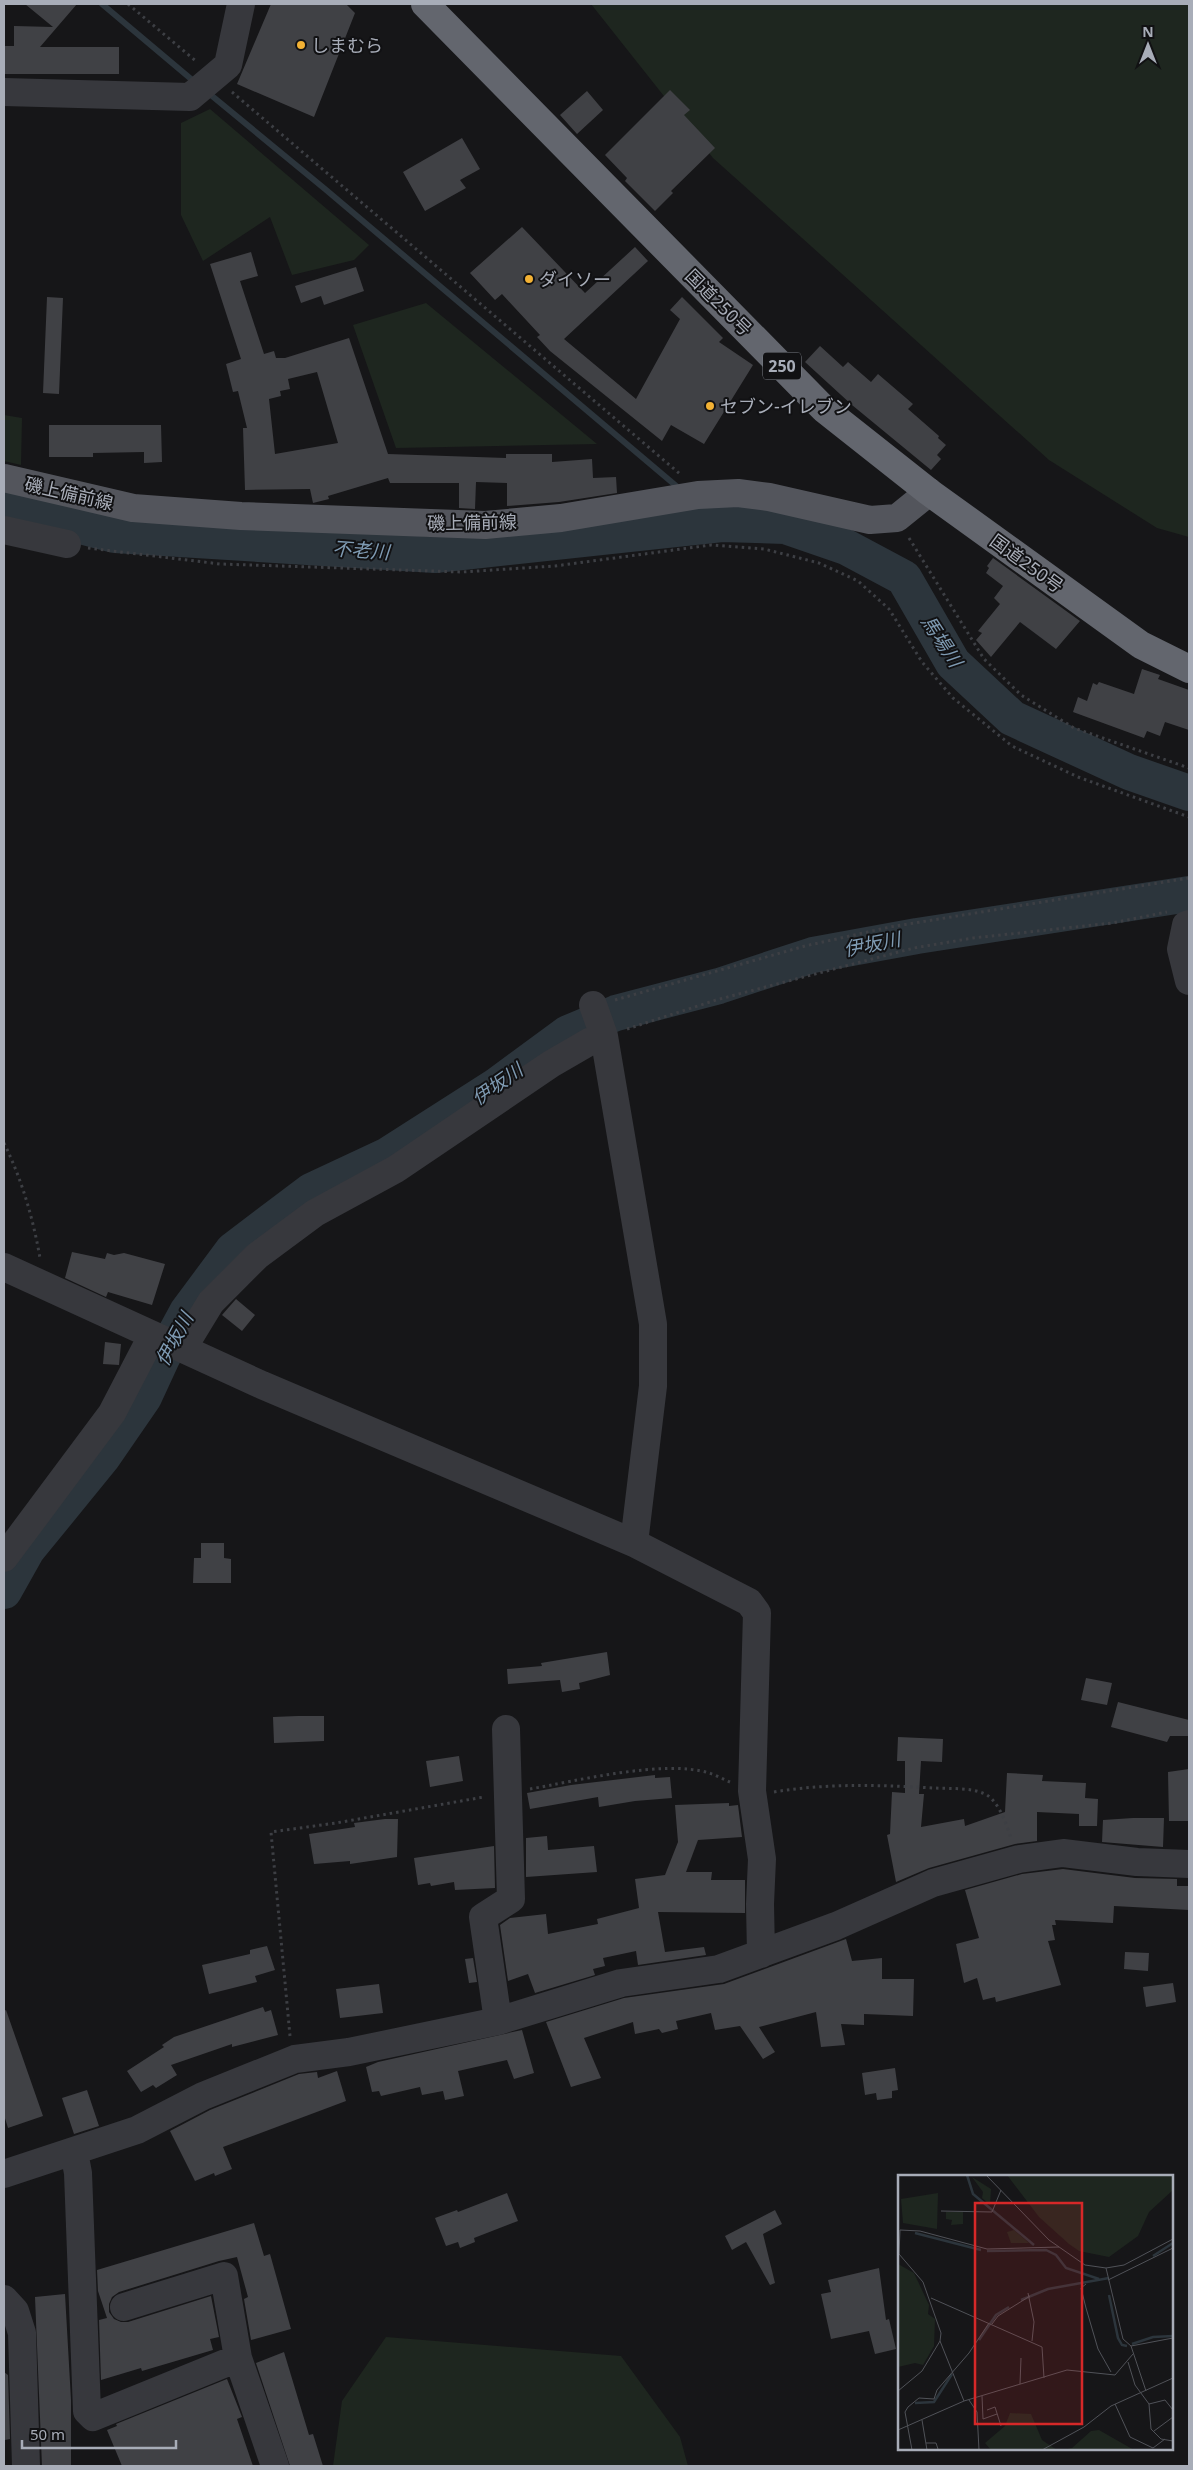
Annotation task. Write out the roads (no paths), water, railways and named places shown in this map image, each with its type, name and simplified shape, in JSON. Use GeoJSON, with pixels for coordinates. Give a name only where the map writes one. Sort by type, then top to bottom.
{"type":"FeatureCollection","features":[{"type":"Feature","properties":{"kind":"highway","name":"国道250号"},"geometry":{"type":"LineString","coordinates":[[425,4],[824,409],[929,492],[1141,645],[1189,669]]}},
{"type":"Feature","properties":{"kind":"main road","name":"磯上備前線"},"geometry":{"type":"LineString","coordinates":[[4,478],[133,508],[241,516],[485,525],[562,518],[698,495],[738,493],[769,497],[870,520],[896,518],[929,492]]}},
{"type":"Feature","properties":{"kind":"street"},"geometry":{"type":"LineString","coordinates":[[4,92],[156,98],[190,97],[228,65],[241,4]]}},
{"type":"Feature","properties":{"kind":"street"},"geometry":{"type":"LineString","coordinates":[[4,530],[67,544]]}},
{"type":"Feature","properties":{"kind":"street"},"geometry":{"type":"LineString","coordinates":[[1180,918],[1186,925],[1181,949],[1189,981]]}},
{"type":"Feature","properties":{"kind":"street"},"geometry":{"type":"LineString","coordinates":[[4,1558],[112,1413],[168,1342],[257,1256],[315,1213],[396,1169],[551,1064],[589,1042],[599,1020],[654,1324],[653,1386],[634,1543]]}},
{"type":"Feature","properties":{"kind":"street"},"geometry":{"type":"LineString","coordinates":[[4,1267],[262,1385],[634,1543],[749,1602],[757,1613],[752,1791],[762,1859],[760,1904],[761,1954]]}},
{"type":"Feature","properties":{"kind":"street"},"geometry":{"type":"LineString","coordinates":[[498,2021],[483,1917],[511,1899],[506,1729]]}},
{"type":"Feature","properties":{"kind":"street"},"geometry":{"type":"LineString","coordinates":[[4,2174],[137,2130],[203,2096],[294,2059],[348,2052],[498,2021],[621,1983],[719,1968],[836,1926],[933,1883],[1020,1859],[1062,1853],[1137,1862],[1189,1864]]}},
{"type":"Feature","properties":{"kind":"street"},"geometry":{"type":"LineString","coordinates":[[74,2152],[78,2173],[88,2410],[93,2417],[238,2358]]}},
{"type":"Feature","properties":{"kind":"street"},"geometry":{"type":"LineString","coordinates":[[124,2307],[224,2276],[238,2358],[275,2466]]}},
{"type":"Feature","properties":{"kind":"street"},"geometry":{"type":"LineString","coordinates":[[4,2299],[15,2311],[22,2333],[26,2466]]}},
{"type":"Feature","properties":{"kind":"waterway"},"geometry":{"type":"LineString","coordinates":[[102,4],[197,84]]}},
{"type":"Feature","properties":{"kind":"waterway"},"geometry":{"type":"LineString","coordinates":[[206,91],[325,189],[681,490]]}},
{"type":"Feature","properties":{"kind":"waterway"},"geometry":{"type":"LineString","coordinates":[[697,503],[722,524]]}},
{"type":"Feature","properties":{"kind":"waterway","name":"不老川"},"geometry":{"type":"LineString","coordinates":[[4,506],[115,535],[435,555],[722,524],[785,526],[846,547],[904,578],[953,663],[1012,718],[1129,772],[1189,793]]}},
{"type":"Feature","properties":{"kind":"waterway","name":"伊坂川"},"geometry":{"type":"LineString","coordinates":[[4,1591],[27,1550],[102,1458],[144,1397],[162,1358],[187,1312],[233,1250],[311,1191],[388,1155],[496,1086],[568,1033],[616,1013],[719,986],[813,955],[917,936],[1189,894]]}},
{"type":"Feature","properties":{"kind":"place","name":"しまむら"},"geometry":{"type":"Point","coordinates":[301,45]}},
{"type":"Feature","properties":{"kind":"place","name":"ダイソー"},"geometry":{"type":"Point","coordinates":[529,279]}},
{"type":"Feature","properties":{"kind":"place","name":"セブン-イレブン"},"geometry":{"type":"Point","coordinates":[710,406]}},
{"type":"Feature","properties":{"kind":"water label","name":"馬場川"},"geometry":{"type":"Point","coordinates":[942,641]}}]}
